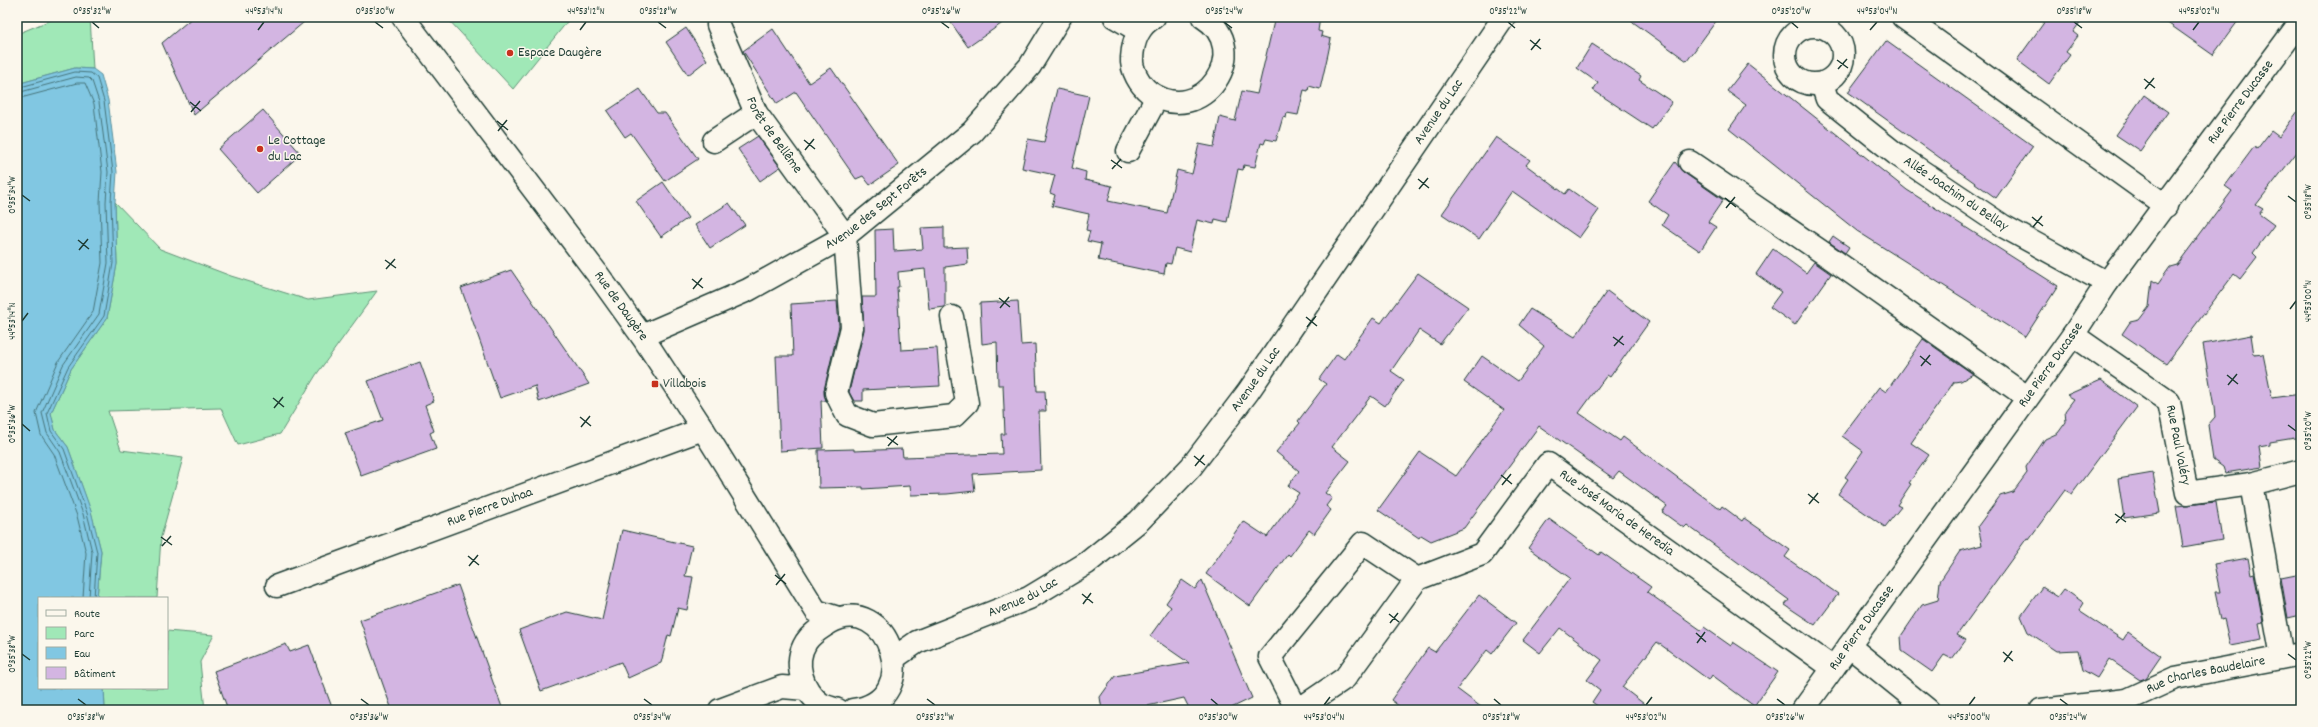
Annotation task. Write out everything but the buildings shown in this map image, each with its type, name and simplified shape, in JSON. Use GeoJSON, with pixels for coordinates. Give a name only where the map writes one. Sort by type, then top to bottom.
{"type":"FeatureCollection","features":[{"type":"Feature","properties":{"kind":"street","name":"Rue de Daugère"},"geometry":{"type":"LineString","coordinates":[[403,17],[591,265],[642,336],[703,429],[816,611]]}},
{"type":"Feature","properties":{"kind":"street","name":"Avenue des Sept Forêts"},"geometry":{"type":"LineString","coordinates":[[642,336],[748,290],[846,236],[972,132],[1030,66],[1060,17]]}},
{"type":"Feature","properties":{"kind":"street"},"geometry":{"type":"LineString","coordinates":[[1115,17],[1146,24],[1133,45],[1132,61],[1136,76],[1145,88],[1158,97],[1172,102],[1188,101],[1202,95],[1214,85],[1222,71],[1224,57],[1222,42],[1215,28],[1203,17]]}},
{"type":"Feature","properties":{"kind":"street","name":"Avenue du Lac"},"geometry":{"type":"LineString","coordinates":[[894,658],[916,642],[1029,598],[1087,563],[1139,521],[1191,466],[1248,392],[1504,17]]}},
{"type":"Feature","properties":{"kind":"street"},"geometry":{"type":"LineString","coordinates":[[1903,17],[2166,206]]}},
{"type":"Feature","properties":{"kind":"street","name":"Rue Pierre Ducasse"},"geometry":{"type":"LineString","coordinates":[[1803,710],[2073,335],[2107,283],[2166,206],[2301,21]]}},
{"type":"Feature","properties":{"kind":"street","name":"Forêt de Bellême"},"geometry":{"type":"LineString","coordinates":[[718,25],[756,113],[846,236]]}},
{"type":"Feature","properties":{"kind":"street","name":"Allée Joachim du Bellay"},"geometry":{"type":"LineString","coordinates":[[1822,84],[1827,99],[1896,154],[2003,226],[2107,283]]}},
{"type":"Feature","properties":{"kind":"street"},"geometry":{"type":"LineString","coordinates":[[1128,151],[1158,97]]}},
{"type":"Feature","properties":{"kind":"street"},"geometry":{"type":"LineString","coordinates":[[714,141],[756,113]]}},
{"type":"Feature","properties":{"kind":"street"},"geometry":{"type":"LineString","coordinates":[[1690,162],[1832,259],[2027,397]]}},
{"type":"Feature","properties":{"kind":"street"},"geometry":{"type":"LineString","coordinates":[[846,236],[852,327],[836,393],[847,415],[873,425],[954,416],[967,403],[952,317]]}},
{"type":"Feature","properties":{"kind":"street","name":"Rue Paul Valéry"},"geometry":{"type":"LineString","coordinates":[[2073,335],[2168,402],[2187,493],[2251,484],[2301,471]]}},
{"type":"Feature","properties":{"kind":"street","name":"Rue Pierre Duhaa"},"geometry":{"type":"LineString","coordinates":[[277,586],[703,429]]}},
{"type":"Feature","properties":{"kind":"street","name":"Rue José Maria de Heredia"},"geometry":{"type":"LineString","coordinates":[[1417,580],[1482,554],[1548,464],[1833,668]]}},
{"type":"Feature","properties":{"kind":"street"},"geometry":{"type":"LineString","coordinates":[[2251,484],[2291,656]]}},
{"type":"Feature","properties":{"kind":"street"},"geometry":{"type":"LineString","coordinates":[[1363,542],[1417,580],[1345,678],[1298,710],[1270,657],[1363,542]]}},
{"type":"Feature","properties":{"kind":"street"},"geometry":{"type":"LineString","coordinates":[[838,710],[822,704],[806,689],[801,675],[800,661],[804,646],[812,634],[816,611],[838,618],[850,617],[863,620],[884,634],[890,645],[894,658],[894,669],[887,700],[876,702],[861,710]]}},
{"type":"Feature","properties":{"kind":"street"},"geometry":{"type":"LineString","coordinates":[[812,634],[838,618]]}},
{"type":"Feature","properties":{"kind":"street"},"geometry":{"type":"LineString","coordinates":[[884,634],[916,642]]}},
{"type":"Feature","properties":{"kind":"street"},"geometry":{"type":"LineString","coordinates":[[1849,646],[1928,710]]}},
{"type":"Feature","properties":{"kind":"street","name":"Rue Charles Baudelaire"},"geometry":{"type":"LineString","coordinates":[[2041,710],[2127,700],[2175,678],[2291,656]]}},
{"type":"Feature","properties":{"kind":"street"},"geometry":{"type":"LineString","coordinates":[[782,687],[800,661]]}},
{"type":"Feature","properties":{"kind":"street"},"geometry":{"type":"LineString","coordinates":[[720,710],[782,687],[806,689]]}},
{"type":"Feature","properties":{"kind":"green space"},"geometry":{"type":"Polygon","coordinates":[[[58,17],[90,17],[93,69],[75,68],[17,84],[17,34],[58,17]]]}},
{"type":"Feature","properties":{"kind":"green space","name":"Espace Daugère"},"geometry":{"type":"Polygon","coordinates":[[[446,17],[571,17],[513,89],[446,17]]]}},
{"type":"Feature","properties":{"kind":"green space"},"geometry":{"type":"Polygon","coordinates":[[[115,202],[160,249],[231,276],[308,300],[377,291],[316,375],[280,434],[238,445],[221,408],[108,411],[121,450],[183,458],[161,537],[157,597],[97,597],[101,551],[91,512],[68,447],[55,430],[51,413],[71,369],[107,318],[117,264],[115,202]]]}},
{"type":"Feature","properties":{"kind":"green space"},"geometry":{"type":"Polygon","coordinates":[[[168,631],[214,635],[200,662],[205,710],[105,710],[104,689],[168,689],[168,631]]]}},
{"type":"Feature","properties":{"kind":"water"},"geometry":{"type":"Polygon","coordinates":[[[75,68],[93,69],[101,75],[108,100],[117,172],[115,202],[117,264],[107,318],[71,369],[51,413],[55,430],[68,447],[91,511],[101,551],[97,597],[38,597],[38,689],[104,689],[105,710],[17,710],[17,84],[75,68]]]}},
{"type":"Feature","properties":{"kind":"place","name":"Espace Daugère"},"geometry":{"type":"Point","coordinates":[510,53]}},
{"type":"Feature","properties":{"kind":"place","name":"Le Cottage du Lac"},"geometry":{"type":"Point","coordinates":[260,149]}},
{"type":"Feature","properties":{"kind":"place","name":"Villabois"},"geometry":{"type":"Point","coordinates":[655,384]}}]}
